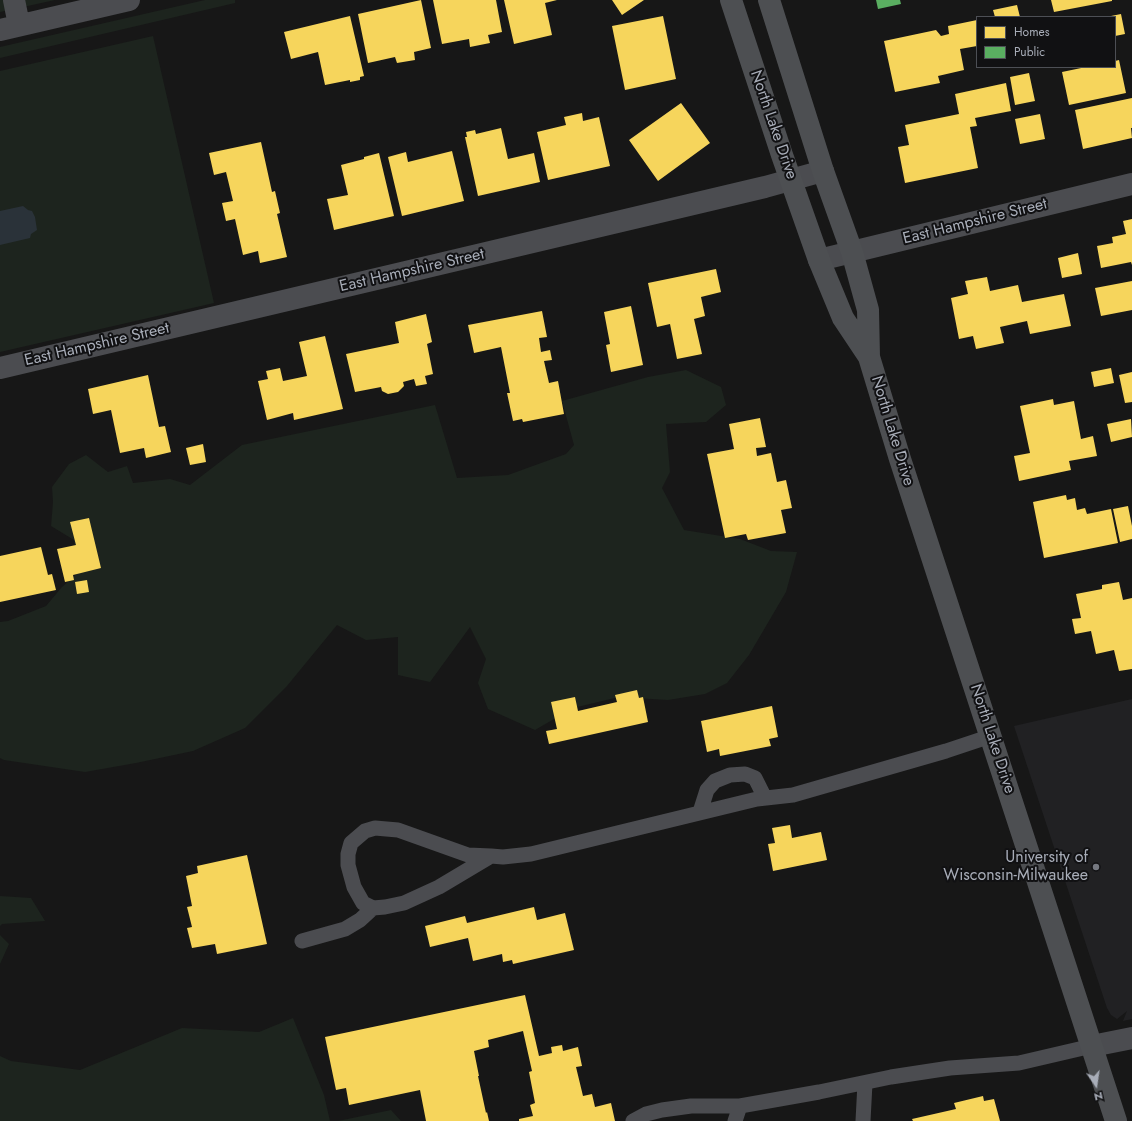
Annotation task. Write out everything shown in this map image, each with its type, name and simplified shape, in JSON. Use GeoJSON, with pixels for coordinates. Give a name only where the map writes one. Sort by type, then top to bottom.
{"type":"FeatureCollection","features":[{"type":"Feature","properties":{"kind":"main road","name":"North Lake Drive"},"geometry":{"type":"LineString","coordinates":[[731,0],[819,260],[843,318],[869,357]]}},
{"type":"Feature","properties":{"kind":"main road","name":"North Lake Drive"},"geometry":{"type":"LineString","coordinates":[[768,0],[823,171],[852,252],[868,310],[869,357],[900,459],[1116,1121]]}},
{"type":"Feature","properties":{"kind":"street"},"geometry":{"type":"LineString","coordinates":[[14,0],[9,28],[129,0]]}},
{"type":"Feature","properties":{"kind":"street","name":"East Hampshire Street"},"geometry":{"type":"LineString","coordinates":[[0,368],[791,180],[823,171]]}},
{"type":"Feature","properties":{"kind":"street","name":"East Hampshire Street"},"geometry":{"type":"LineString","coordinates":[[819,260],[1132,184]]}},
{"type":"Feature","properties":{"kind":"street"},"geometry":{"type":"LineString","coordinates":[[1092,1046],[1132,1038]]}},
{"type":"Feature","properties":{"kind":"lane"},"geometry":{"type":"LineString","coordinates":[[491,856],[439,887],[404,903],[373,908],[363,903],[354,887],[348,865],[348,854],[352,843],[365,832],[375,828],[398,830],[468,855],[503,856],[531,854],[700,812],[765,798],[793,795],[946,751],[991,736]]}},
{"type":"Feature","properties":{"kind":"lane"},"geometry":{"type":"LineString","coordinates":[[700,812],[707,790],[715,781],[730,775],[745,774],[755,778],[765,798]]}},
{"type":"Feature","properties":{"kind":"lane"},"geometry":{"type":"LineString","coordinates":[[302,941],[345,929],[360,920],[373,908]]}},
{"type":"Feature","properties":{"kind":"lane"},"geometry":{"type":"LineString","coordinates":[[633,1121],[646,1114],[662,1110],[691,1106],[740,1106],[950,1068],[1019,1063],[1092,1046]]}},
{"type":"Feature","properties":{"kind":"lane"},"geometry":{"type":"LineString","coordinates":[[863,1121],[866,1082]]}},
{"type":"Feature","properties":{"kind":"lane"},"geometry":{"type":"LineString","coordinates":[[735,1121],[740,1106]]}},
{"type":"Feature","properties":{"kind":"shaded area"},"geometry":{"type":"Polygon","coordinates":[[[0,0],[55,0],[0,12],[0,0]]]}},
{"type":"Feature","properties":{"kind":"shaded area"},"geometry":{"type":"Polygon","coordinates":[[[205,0],[235,0],[235,3],[0,58],[0,47],[205,0]]]}},
{"type":"Feature","properties":{"kind":"shaded area"},"geometry":{"type":"Polygon","coordinates":[[[153,36],[214,303],[0,352],[0,71],[153,36]]]}},
{"type":"Feature","properties":{"kind":"shaded area"},"geometry":{"type":"Polygon","coordinates":[[[23,206],[32,211],[35,217],[37,230],[31,234],[30,238],[0,245],[0,211],[23,206]]]}},
{"type":"Feature","properties":{"kind":"shaded area"},"geometry":{"type":"Polygon","coordinates":[[[686,370],[721,387],[726,405],[706,422],[666,424],[670,472],[662,488],[684,530],[740,539],[771,551],[797,552],[786,592],[749,655],[727,683],[705,694],[668,700],[619,697],[573,708],[535,730],[488,709],[478,683],[486,659],[470,627],[430,682],[398,675],[398,637],[366,640],[337,625],[287,686],[245,728],[193,751],[85,772],[4,760],[0,758],[0,622],[8,621],[46,606],[62,587],[78,573],[74,540],[51,526],[53,502],[52,487],[69,464],[86,455],[108,472],[127,466],[133,483],[170,479],[190,485],[242,445],[435,405],[457,478],[508,475],[566,454],[574,445],[562,401],[648,377],[686,370]]]}},
{"type":"Feature","properties":{"kind":"shaded area","name":"University of Wisconsin-Milwaukee"},"geometry":{"type":"Polygon","coordinates":[[[1132,699],[1132,1019],[1123,1021],[1127,1011],[1117,1019],[1111,1015],[1107,1008],[1014,726],[1132,699]]]}},
{"type":"Feature","properties":{"kind":"shaded area"},"geometry":{"type":"Polygon","coordinates":[[[0,896],[31,898],[45,921],[2,924],[0,926],[0,896]]]}},
{"type":"Feature","properties":{"kind":"shaded area"},"geometry":{"type":"Polygon","coordinates":[[[0,935],[9,944],[0,964],[0,935]]]}},
{"type":"Feature","properties":{"kind":"shaded area"},"geometry":{"type":"Polygon","coordinates":[[[293,1018],[324,1095],[330,1121],[0,1121],[0,1056],[11,1061],[80,1070],[182,1028],[259,1032],[293,1018]]]}},
{"type":"Feature","properties":{"kind":"shaded area"},"geometry":{"type":"Polygon","coordinates":[[[391,1110],[401,1121],[338,1121],[391,1110]]]}},
{"type":"Feature","properties":{"kind":"building: Homes"},"geometry":{"type":"Polygon","coordinates":[[[421,0],[431,48],[414,52],[415,60],[397,63],[395,57],[368,63],[358,14],[421,0]]]}},
{"type":"Feature","properties":{"kind":"building: Homes"},"geometry":{"type":"Polygon","coordinates":[[[433,0],[496,0],[502,32],[488,35],[490,43],[470,47],[469,39],[442,44],[433,0]]]}},
{"type":"Feature","properties":{"kind":"building: Homes"},"geometry":{"type":"Polygon","coordinates":[[[504,0],[557,0],[545,3],[552,35],[514,44],[504,0]]]}},
{"type":"Feature","properties":{"kind":"building: Homes"},"geometry":{"type":"Polygon","coordinates":[[[612,0],[644,0],[622,15],[612,0]]]}},
{"type":"Feature","properties":{"kind":"building: Homes"},"geometry":{"type":"Polygon","coordinates":[[[1051,0],[1112,0],[1112,1],[1054,12],[1051,0]]]}},
{"type":"Feature","properties":{"kind":"building: Homes"},"geometry":{"type":"Polygon","coordinates":[[[1017,5],[1020,16],[995,16],[993,10],[1017,5]]]}},
{"type":"Feature","properties":{"kind":"building: Homes"},"geometry":{"type":"Polygon","coordinates":[[[1121,14],[1125,34],[1116,36],[1116,16],[1111,16],[1121,14]]]}},
{"type":"Feature","properties":{"kind":"building: Homes"},"geometry":{"type":"Polygon","coordinates":[[[350,16],[364,76],[360,77],[360,80],[350,82],[350,80],[325,85],[318,52],[291,59],[284,32],[350,16]]]}},
{"type":"Feature","properties":{"kind":"building: Homes"},"geometry":{"type":"Polygon","coordinates":[[[663,16],[676,79],[625,90],[612,26],[663,16]]]}},
{"type":"Feature","properties":{"kind":"building: Homes"},"geometry":{"type":"Polygon","coordinates":[[[976,20],[976,46],[960,49],[964,70],[938,76],[940,83],[895,92],[884,41],[936,30],[941,36],[949,34],[948,26],[976,20]]]}},
{"type":"Feature","properties":{"kind":"building: Homes"},"geometry":{"type":"Polygon","coordinates":[[[1119,60],[1126,93],[1069,105],[1062,72],[1081,68],[1116,68],[1116,61],[1119,60]]]}},
{"type":"Feature","properties":{"kind":"building: Homes"},"geometry":{"type":"Polygon","coordinates":[[[1029,73],[1035,101],[1015,105],[1010,77],[1029,73]]]}},
{"type":"Feature","properties":{"kind":"building: Homes"},"geometry":{"type":"Polygon","coordinates":[[[1006,83],[1011,111],[975,118],[977,126],[970,127],[978,168],[905,183],[898,147],[909,145],[905,125],[959,114],[955,94],[1006,83]]]}},
{"type":"Feature","properties":{"kind":"building: Homes"},"geometry":{"type":"Polygon","coordinates":[[[1132,98],[1132,138],[1083,149],[1075,110],[1132,98]]]}},
{"type":"Feature","properties":{"kind":"building: Homes"},"geometry":{"type":"Polygon","coordinates":[[[681,103],[710,143],[658,181],[629,140],[681,103]]]}},
{"type":"Feature","properties":{"kind":"building: Homes"},"geometry":{"type":"Polygon","coordinates":[[[582,113],[583,121],[599,117],[610,166],[548,180],[537,132],[566,125],[564,117],[582,113]]]}},
{"type":"Feature","properties":{"kind":"building: Homes"},"geometry":{"type":"Polygon","coordinates":[[[1040,114],[1045,139],[1020,144],[1015,119],[1040,114]]]}},
{"type":"Feature","properties":{"kind":"building: Homes"},"geometry":{"type":"Polygon","coordinates":[[[501,128],[508,159],[534,153],[540,182],[478,196],[465,137],[467,137],[466,132],[475,130],[476,134],[501,128]]]}},
{"type":"Feature","properties":{"kind":"building: Homes"},"geometry":{"type":"Polygon","coordinates":[[[261,142],[272,192],[275,191],[280,213],[277,214],[287,257],[260,263],[258,251],[243,255],[235,219],[226,221],[222,203],[233,201],[226,172],[214,175],[209,153],[261,142]]]}},
{"type":"Feature","properties":{"kind":"building: Homes"},"geometry":{"type":"Polygon","coordinates":[[[452,151],[464,201],[402,216],[388,157],[406,152],[408,162],[452,151]]]}},
{"type":"Feature","properties":{"kind":"building: Homes"},"geometry":{"type":"Polygon","coordinates":[[[379,153],[394,216],[334,230],[327,199],[348,195],[341,165],[364,159],[364,157],[379,153]]]}},
{"type":"Feature","properties":{"kind":"building: Homes"},"geometry":{"type":"Polygon","coordinates":[[[1132,219],[1132,265],[1131,262],[1101,268],[1097,246],[1113,243],[1112,237],[1126,234],[1123,221],[1132,219]]]}},
{"type":"Feature","properties":{"kind":"building: Homes"},"geometry":{"type":"Polygon","coordinates":[[[1078,253],[1082,274],[1062,278],[1058,258],[1078,253]]]}},
{"type":"Feature","properties":{"kind":"building: Homes"},"geometry":{"type":"Polygon","coordinates":[[[716,269],[721,292],[701,297],[705,316],[694,319],[702,354],[677,359],[670,324],[657,327],[648,283],[716,269]]]}},
{"type":"Feature","properties":{"kind":"building: Homes"},"geometry":{"type":"Polygon","coordinates":[[[987,277],[990,291],[1018,285],[1022,302],[1064,294],[1071,326],[1030,334],[1027,321],[1000,327],[1004,343],[976,349],[973,336],[959,339],[951,298],[968,294],[965,281],[987,277]]]}},
{"type":"Feature","properties":{"kind":"building: Homes"},"geometry":{"type":"Polygon","coordinates":[[[1132,281],[1132,310],[1101,316],[1095,288],[1132,281]]]}},
{"type":"Feature","properties":{"kind":"building: Homes"},"geometry":{"type":"Polygon","coordinates":[[[631,306],[643,365],[611,372],[606,345],[610,344],[604,312],[631,306]]]}},
{"type":"Feature","properties":{"kind":"building: Homes"},"geometry":{"type":"Polygon","coordinates":[[[542,311],[547,337],[539,338],[541,352],[550,350],[552,360],[544,361],[549,383],[558,381],[564,414],[523,422],[522,419],[513,421],[507,393],[510,393],[501,347],[474,353],[468,325],[542,311]]]}},
{"type":"Feature","properties":{"kind":"building: Homes"},"geometry":{"type":"Polygon","coordinates":[[[426,314],[432,342],[427,344],[433,374],[425,376],[427,384],[416,386],[414,379],[403,382],[404,386],[398,392],[388,394],[382,391],[381,387],[355,392],[346,354],[399,343],[395,322],[426,314]]]}},
{"type":"Feature","properties":{"kind":"building: Homes"},"geometry":{"type":"Polygon","coordinates":[[[325,336],[343,409],[294,420],[293,413],[267,420],[258,381],[268,379],[266,371],[280,368],[283,381],[307,376],[299,342],[325,336]]]}},
{"type":"Feature","properties":{"kind":"building: Homes"},"geometry":{"type":"Polygon","coordinates":[[[1111,368],[1114,383],[1094,387],[1091,372],[1111,368]]]}},
{"type":"Feature","properties":{"kind":"building: Homes"},"geometry":{"type":"Polygon","coordinates":[[[1132,372],[1132,402],[1125,403],[1119,375],[1132,372]]]}},
{"type":"Feature","properties":{"kind":"building: Homes"},"geometry":{"type":"Polygon","coordinates":[[[148,375],[159,427],[165,426],[171,452],[146,458],[144,448],[120,453],[111,410],[93,414],[88,389],[148,375]]]}},
{"type":"Feature","properties":{"kind":"building: Homes"},"geometry":{"type":"Polygon","coordinates":[[[1053,399],[1054,405],[1074,401],[1081,439],[1093,436],[1097,456],[1069,461],[1071,470],[1019,481],[1014,456],[1030,453],[1020,406],[1053,399]]]}},
{"type":"Feature","properties":{"kind":"building: Homes"},"geometry":{"type":"Polygon","coordinates":[[[760,418],[766,447],[756,448],[757,456],[771,453],[777,482],[786,480],[792,508],[781,510],[786,533],[748,540],[746,534],[725,538],[707,454],[734,449],[729,424],[760,418]]]}},
{"type":"Feature","properties":{"kind":"building: Homes"},"geometry":{"type":"Polygon","coordinates":[[[1131,419],[1132,437],[1111,442],[1107,424],[1131,419]]]}},
{"type":"Feature","properties":{"kind":"building: Homes"},"geometry":{"type":"Polygon","coordinates":[[[203,444],[206,462],[190,465],[186,448],[203,444]]]}},
{"type":"Feature","properties":{"kind":"building: Homes"},"geometry":{"type":"Polygon","coordinates":[[[1066,495],[1067,500],[1075,498],[1077,510],[1085,508],[1087,514],[1111,509],[1118,543],[1044,558],[1033,502],[1066,495]]]}},
{"type":"Feature","properties":{"kind":"building: Homes"},"geometry":{"type":"Polygon","coordinates":[[[1128,506],[1132,526],[1132,539],[1120,542],[1113,509],[1128,506]]]}},
{"type":"Feature","properties":{"kind":"building: Homes"},"geometry":{"type":"Polygon","coordinates":[[[89,518],[101,568],[73,575],[74,580],[65,582],[57,549],[76,545],[70,522],[89,518]]]}},
{"type":"Feature","properties":{"kind":"building: Homes"},"geometry":{"type":"Polygon","coordinates":[[[41,547],[48,575],[52,574],[56,590],[0,602],[0,556],[41,547]]]}},
{"type":"Feature","properties":{"kind":"building: Homes"},"geometry":{"type":"Polygon","coordinates":[[[87,580],[89,592],[77,594],[75,582],[87,580]]]}},
{"type":"Feature","properties":{"kind":"building: Homes"},"geometry":{"type":"Polygon","coordinates":[[[1119,582],[1123,600],[1132,598],[1132,669],[1119,671],[1114,650],[1096,654],[1091,631],[1075,634],[1072,619],[1081,618],[1076,594],[1102,589],[1102,585],[1119,582]]]}},
{"type":"Feature","properties":{"kind":"building: Homes"},"geometry":{"type":"Polygon","coordinates":[[[637,690],[639,698],[643,697],[648,722],[549,744],[546,731],[557,729],[551,702],[575,697],[578,711],[617,702],[615,695],[637,690]]]}},
{"type":"Feature","properties":{"kind":"building: Homes"},"geometry":{"type":"Polygon","coordinates":[[[772,706],[778,737],[769,739],[771,746],[720,756],[719,749],[707,752],[701,721],[772,706]]]}},
{"type":"Feature","properties":{"kind":"building: Homes"},"geometry":{"type":"Polygon","coordinates":[[[790,825],[792,838],[821,832],[827,860],[773,871],[768,844],[775,843],[772,828],[790,825]]]}},
{"type":"Feature","properties":{"kind":"building: Homes"},"geometry":{"type":"Polygon","coordinates":[[[247,855],[267,944],[217,954],[215,944],[192,948],[187,928],[192,927],[187,907],[192,906],[186,876],[198,873],[197,866],[247,855]]]}},
{"type":"Feature","properties":{"kind":"building: Homes"},"geometry":{"type":"Polygon","coordinates":[[[534,907],[537,920],[565,913],[574,950],[513,964],[512,960],[503,962],[502,954],[473,961],[468,938],[430,947],[425,926],[465,916],[467,923],[534,907]]]}},
{"type":"Feature","properties":{"kind":"building: Homes"},"geometry":{"type":"Polygon","coordinates":[[[525,995],[539,1056],[552,1053],[551,1047],[562,1045],[563,1051],[578,1047],[582,1066],[576,1067],[583,1096],[592,1094],[595,1107],[611,1103],[615,1121],[519,1121],[519,1119],[533,1116],[530,1105],[535,1103],[529,1072],[532,1071],[523,1031],[488,1040],[489,1047],[474,1051],[478,1076],[489,1121],[426,1121],[420,1090],[349,1105],[346,1088],[336,1090],[325,1037],[525,995]]]}},
{"type":"Feature","properties":{"kind":"building: Homes"},"geometry":{"type":"Polygon","coordinates":[[[983,1096],[984,1101],[994,1099],[1000,1121],[913,1121],[912,1119],[956,1109],[954,1103],[983,1096]]]}},
{"type":"Feature","properties":{"kind":"building: Public"},"geometry":{"type":"Polygon","coordinates":[[[876,0],[900,0],[901,4],[878,9],[876,0]]]}},
{"type":"Feature","properties":{"kind":"place","name":"University of Wisconsin-Milwaukee"},"geometry":{"type":"Point","coordinates":[1096,867]}}]}
